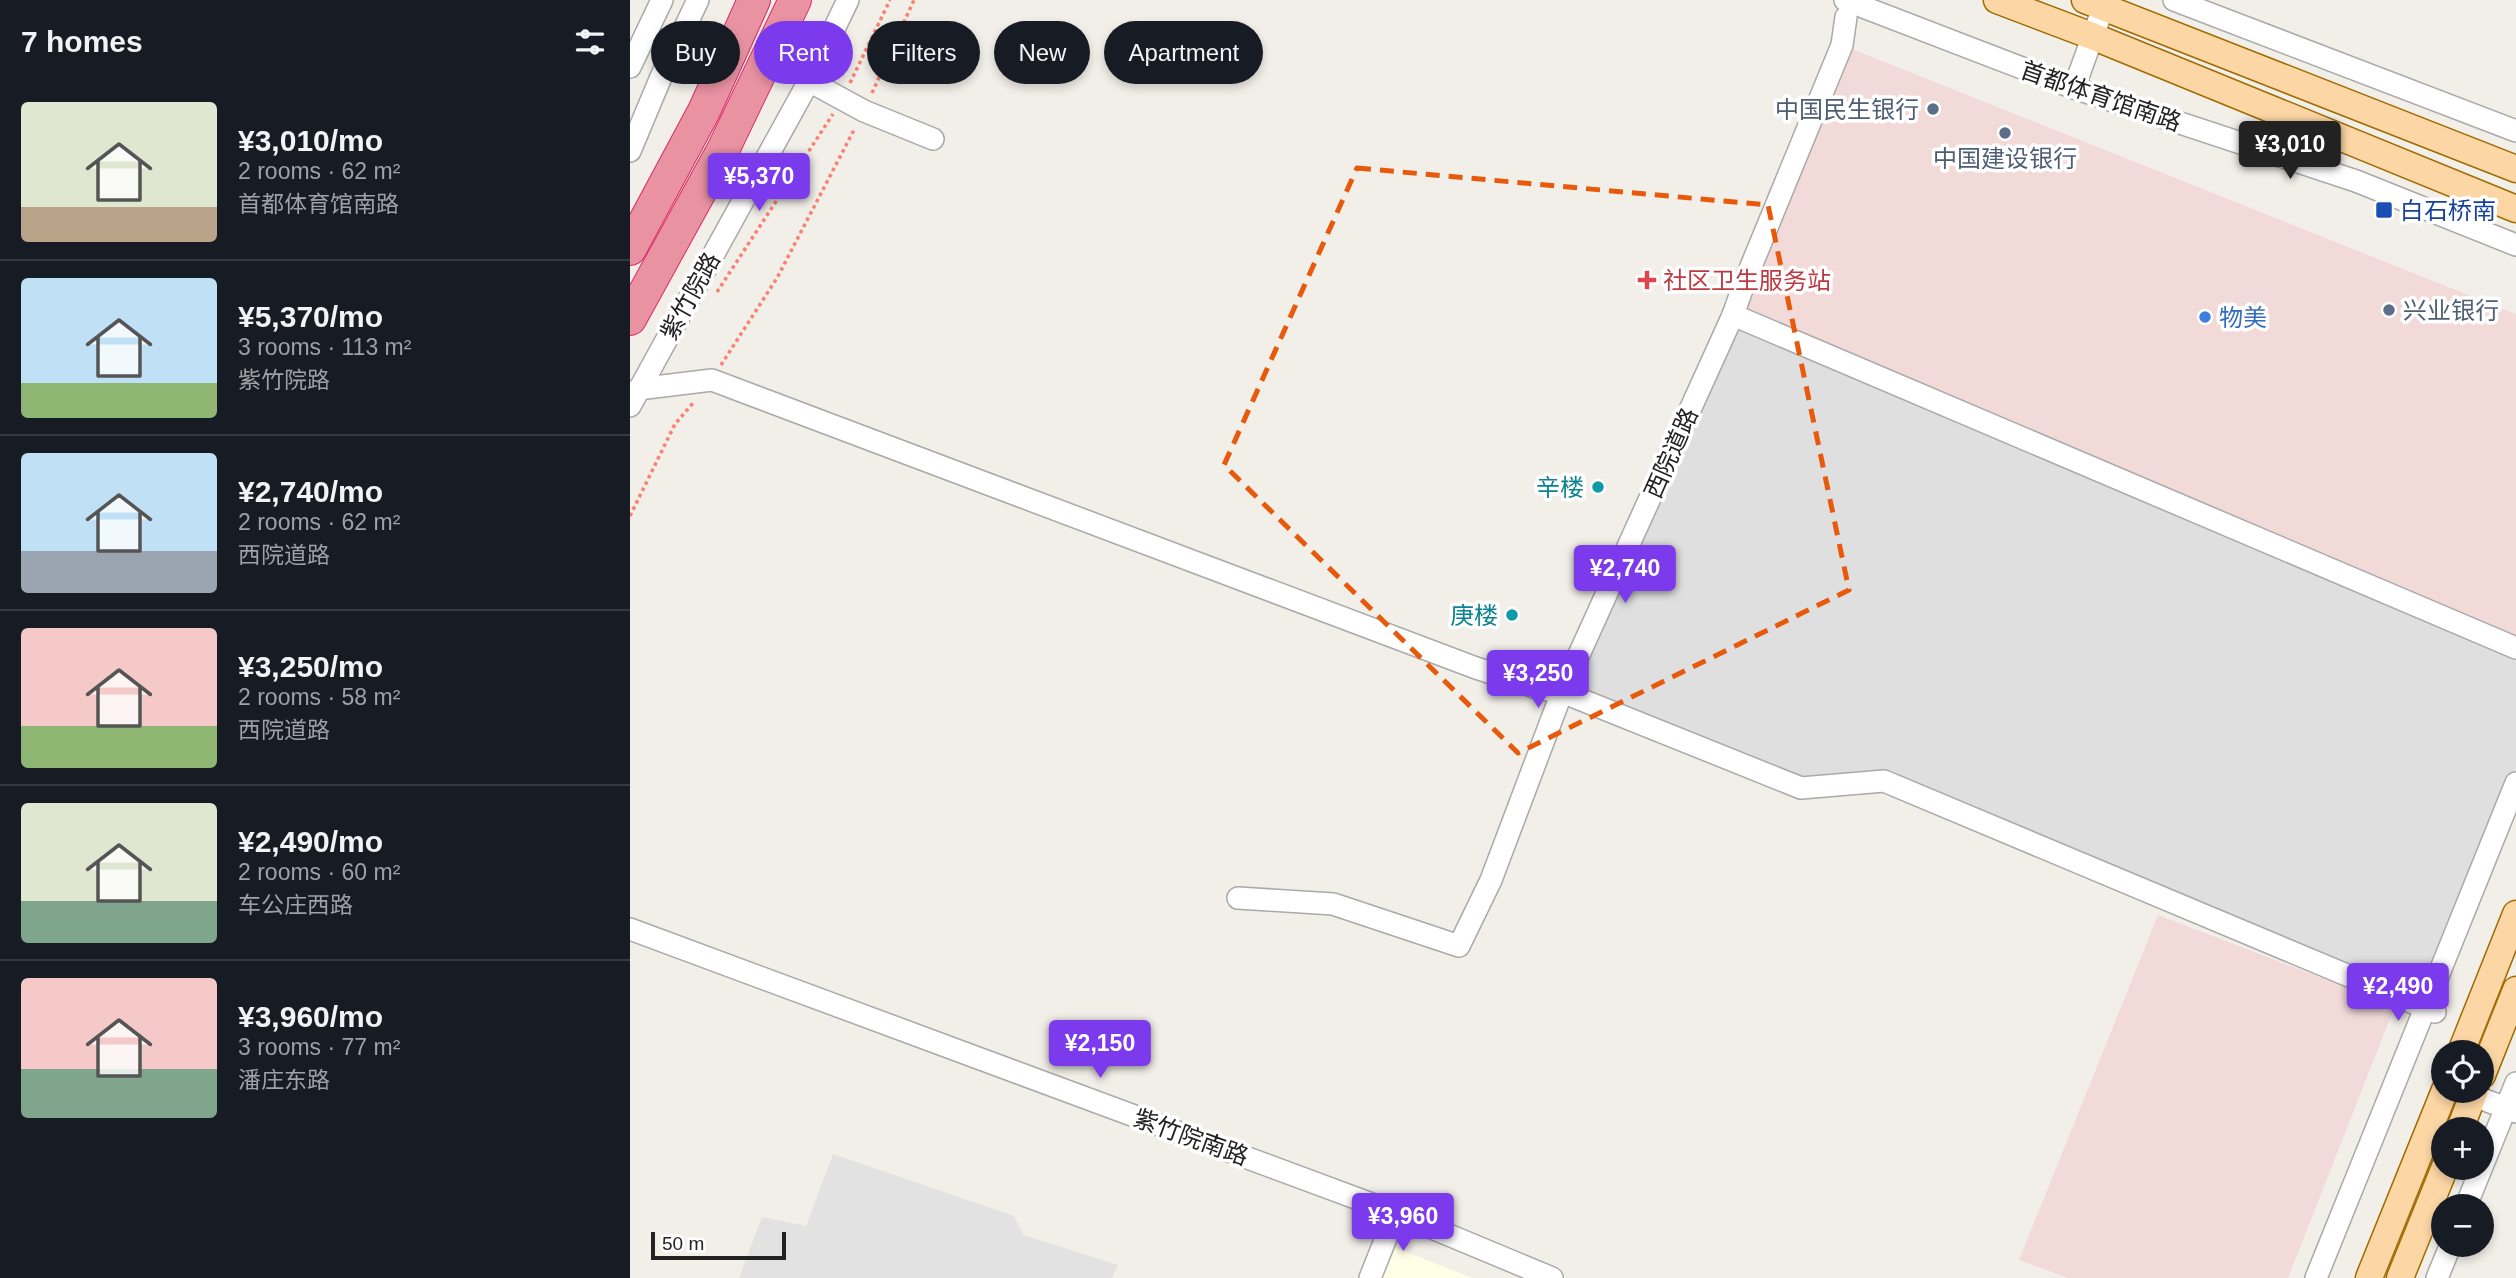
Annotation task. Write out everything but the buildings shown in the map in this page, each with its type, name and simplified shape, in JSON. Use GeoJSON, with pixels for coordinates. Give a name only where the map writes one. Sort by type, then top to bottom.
{"type":"FeatureCollection","features":[{"type":"Feature","properties":{"kind":"highway"},"geometry":{"type":"LineString","coordinates":[[630,249],[704,111],[754,0]]}},
{"type":"Feature","properties":{"kind":"highway","name":"紫竹院路"},"geometry":{"type":"LineString","coordinates":[[630,319],[723,150],[795,0]]}},
{"type":"Feature","properties":{"kind":"main road","name":"首都体育馆南路"},"geometry":{"type":"LineString","coordinates":[[1997,0],[2516,209]]}},
{"type":"Feature","properties":{"kind":"main road"},"geometry":{"type":"LineString","coordinates":[[2098,2],[2516,169]]}},
{"type":"Feature","properties":{"kind":"main road"},"geometry":{"type":"LineString","coordinates":[[2466,1040],[2516,915]]}},
{"type":"Feature","properties":{"kind":"main road"},"geometry":{"type":"LineString","coordinates":[[2494,1040],[2516,990]]}},
{"type":"Feature","properties":{"kind":"main road"},"geometry":{"type":"LineString","coordinates":[[2369,1278],[2440,1103]]}},
{"type":"Feature","properties":{"kind":"main road"},"geometry":{"type":"LineString","coordinates":[[2400,1278],[2440,1180]]}},
{"type":"Feature","properties":{"kind":"street"},"geometry":{"type":"LineString","coordinates":[[630,67],[662,0]]}},
{"type":"Feature","properties":{"kind":"street"},"geometry":{"type":"LineString","coordinates":[[630,151],[661,77],[698,0]]}},
{"type":"Feature","properties":{"kind":"street"},"geometry":{"type":"LineString","coordinates":[[2174,0],[2516,131]]}},
{"type":"Feature","properties":{"kind":"street"},"geometry":{"type":"LineString","coordinates":[[2074,88],[2092,36],[2098,2]]}},
{"type":"Feature","properties":{"kind":"street","name":"首都体育馆南路"},"geometry":{"type":"LineString","coordinates":[[1846,9],[2356,181],[2516,245]]}},
{"type":"Feature","properties":{"kind":"street","name":"西院道路"},"geometry":{"type":"LineString","coordinates":[[1238,898],[1333,904],[1459,946],[1490,880],[1562,692],[1733,315],[1842,44],[1846,9]]}},
{"type":"Feature","properties":{"kind":"street","name":"紫竹院路"},"geometry":{"type":"LineString","coordinates":[[634,397],[807,84]]}},
{"type":"Feature","properties":{"kind":"street"},"geometry":{"type":"LineString","coordinates":[[815,84],[864,111],[933,139]]}},
{"type":"Feature","properties":{"kind":"street"},"geometry":{"type":"LineString","coordinates":[[1733,315],[2516,648]]}},
{"type":"Feature","properties":{"kind":"street"},"geometry":{"type":"LineString","coordinates":[[634,397],[712,380],[1476,668],[1541,689],[1562,692],[1801,788],[1884,781],[2430,1010]]}},
{"type":"Feature","properties":{"kind":"street"},"geometry":{"type":"LineString","coordinates":[[2316,1278],[2430,1010],[2516,783]]}},
{"type":"Feature","properties":{"kind":"street","name":"紫竹院南路"},"geometry":{"type":"LineString","coordinates":[[630,929],[1396,1213],[1552,1278]]}},
{"type":"Feature","properties":{"kind":"street"},"geometry":{"type":"LineString","coordinates":[[2472,1194],[2511,1110],[2516,1083]]}},
{"type":"Feature","properties":{"kind":"street"},"geometry":{"type":"LineString","coordinates":[[2494,1100],[2511,1110]]}},
{"type":"Feature","properties":{"kind":"street"},"geometry":{"type":"LineString","coordinates":[[1370,1278],[1396,1213]]}},
{"type":"Feature","properties":{"kind":"street"},"geometry":{"type":"LineString","coordinates":[[2437,1278],[2446,1257]]}},
{"type":"Feature","properties":{"kind":"path"},"geometry":{"type":"LineString","coordinates":[[711,301],[843,98],[890,0]]}},
{"type":"Feature","properties":{"kind":"path"},"geometry":{"type":"LineString","coordinates":[[630,516],[675,424],[712,380],[777,278],[864,111],[914,0]]}},
{"type":"Feature","properties":{"kind":"highlighted area"},"geometry":{"type":"Polygon","coordinates":[[[1357,168],[1768,205],[1849,590],[1518,753],[1224,465],[1357,168]]]}},
{"type":"Feature","properties":{"kind":"shaded area"},"geometry":{"type":"Polygon","coordinates":[[[1842,45],[2516,314],[2516,648],[1733,315],[1842,45]]]}},
{"type":"Feature","properties":{"kind":"shaded area"},"geometry":{"type":"Polygon","coordinates":[[[1733,315],[2516,648],[2516,768],[2435,1012],[1884,781],[1801,788],[1561,686],[1733,315]]]}},
{"type":"Feature","properties":{"kind":"shaded area"},"geometry":{"type":"Polygon","coordinates":[[[2158,915],[2395,1006],[2288,1278],[2068,1278],[2019,1260],[2158,915]]]}},
{"type":"Feature","properties":{"kind":"shaded area"},"geometry":{"type":"Polygon","coordinates":[[[833,1154],[1014,1216],[1023,1235],[1118,1265],[1112,1278],[739,1278],[762,1217],[806,1226],[833,1154]]]}},
{"type":"Feature","properties":{"kind":"shaded area"},"geometry":{"type":"Polygon","coordinates":[[[1391,1246],[1472,1278],[1378,1278],[1391,1246]]]}},
{"type":"Feature","properties":{"kind":"place","name":"中国民生银行"},"geometry":{"type":"Point","coordinates":[1933,109]}},
{"type":"Feature","properties":{"kind":"place","name":"中国建设银行"},"geometry":{"type":"Point","coordinates":[2005,133]}},
{"type":"Feature","properties":{"kind":"place","name":"白石桥南"},"geometry":{"type":"Point","coordinates":[2384,210]}},
{"type":"Feature","properties":{"kind":"place","name":"社区卫生服务站"},"geometry":{"type":"Point","coordinates":[1647,280]}},
{"type":"Feature","properties":{"kind":"place","name":"兴业银行"},"geometry":{"type":"Point","coordinates":[2389,310]}},
{"type":"Feature","properties":{"kind":"place","name":"物美"},"geometry":{"type":"Point","coordinates":[2205,317]}},
{"type":"Feature","properties":{"kind":"place","name":"辛楼"},"geometry":{"type":"Point","coordinates":[1598,487]}},
{"type":"Feature","properties":{"kind":"place","name":"庚楼"},"geometry":{"type":"Point","coordinates":[1512,615]}}]}
